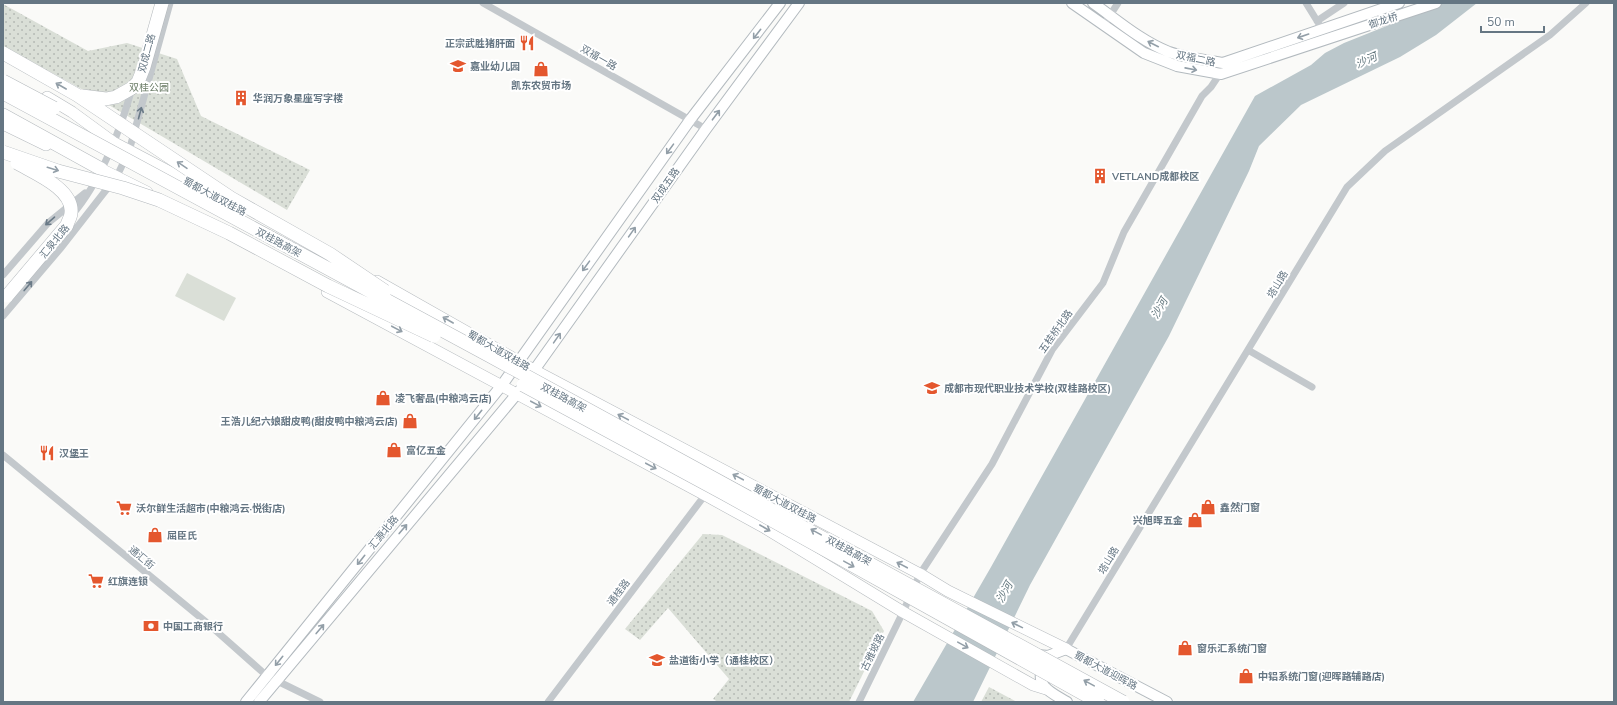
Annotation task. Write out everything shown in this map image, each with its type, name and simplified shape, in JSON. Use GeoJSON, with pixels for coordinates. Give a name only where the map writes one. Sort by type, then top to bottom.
{"type":"FeatureCollection","features":[{"type":"Feature","properties":{"kind":"highway"},"geometry":{"type":"LineString","coordinates":[[76,95],[106,99],[123,94],[138,82],[144,67],[162,3]]}},
{"type":"Feature","properties":{"kind":"highway"},"geometry":{"type":"LineString","coordinates":[[3,53],[76,95],[231,198],[330,254],[436,333]]}},
{"type":"Feature","properties":{"kind":"highway"},"geometry":{"type":"LineString","coordinates":[[3,81],[54,108]]}},
{"type":"Feature","properties":{"kind":"highway","name":"双桂路高架"},"geometry":{"type":"LineString","coordinates":[[3,93],[1098,702]]}},
{"type":"Feature","properties":{"kind":"highway","name":"双桂路高架"},"geometry":{"type":"LineString","coordinates":[[3,103],[436,333],[731,486],[1123,702]]}},
{"type":"Feature","properties":{"kind":"highway"},"geometry":{"type":"LineString","coordinates":[[3,115],[101,169]]}},
{"type":"Feature","properties":{"kind":"highway"},"geometry":{"type":"LineString","coordinates":[[3,152],[52,169],[123,188],[159,200],[229,232],[348,296],[436,333]]}},
{"type":"Feature","properties":{"kind":"highway"},"geometry":{"type":"LineString","coordinates":[[3,155],[58,187],[69,200],[71,213],[67,225],[4,297]]}},
{"type":"Feature","properties":{"kind":"main road","name":"蜀都大道双桂路"},"geometry":{"type":"LineString","coordinates":[[3,74],[72,112],[113,142],[404,294],[534,370],[920,574],[948,591],[1066,649]]}},
{"type":"Feature","properties":{"kind":"main road"},"geometry":{"type":"LineString","coordinates":[[54,108],[113,142]]}},
{"type":"Feature","properties":{"kind":"main road"},"geometry":{"type":"LineString","coordinates":[[3,124],[117,176],[340,299],[765,528],[903,612],[1033,685],[1046,689]]}},
{"type":"Feature","properties":{"kind":"street","name":"双成二路"},"geometry":{"type":"LineString","coordinates":[[101,169],[128,102],[155,3]]}},
{"type":"Feature","properties":{"kind":"street","name":"双成二路"},"geometry":{"type":"LineString","coordinates":[[117,176],[130,151],[170,3]]}},
{"type":"Feature","properties":{"kind":"street","name":"双福一路"},"geometry":{"type":"LineString","coordinates":[[483,3],[706,129]]}},
{"type":"Feature","properties":{"kind":"street","name":"双成五路"},"geometry":{"type":"LineString","coordinates":[[518,361],[690,120],[780,3]]}},
{"type":"Feature","properties":{"kind":"street","name":"双成五路"},"geometry":{"type":"LineString","coordinates":[[534,370],[706,129],[799,3]]}},
{"type":"Feature","properties":{"kind":"street","name":"双福二路"},"geometry":{"type":"LineString","coordinates":[[1072,3],[1144,53],[1177,66],[1221,74],[1330,37]]}},
{"type":"Feature","properties":{"kind":"street","name":"双福二路"},"geometry":{"type":"LineString","coordinates":[[1093,3],[1141,38],[1168,52],[1194,59],[1223,63],[1320,25],[1353,18]]}},
{"type":"Feature","properties":{"kind":"street"},"geometry":{"type":"LineString","coordinates":[[1104,26],[1118,3]]}},
{"type":"Feature","properties":{"kind":"street"},"geometry":{"type":"LineString","coordinates":[[1306,3],[1320,25],[1344,3]]}},
{"type":"Feature","properties":{"kind":"street","name":"御龙桥"},"geometry":{"type":"LineString","coordinates":[[1353,18],[1399,3]]}},
{"type":"Feature","properties":{"kind":"street","name":"御龙桥"},"geometry":{"type":"LineString","coordinates":[[1330,37],[1436,3]]}},
{"type":"Feature","properties":{"kind":"street","name":"塔山路"},"geometry":{"type":"LineString","coordinates":[[1066,649],[1347,186],[1386,151],[1550,35],[1586,3]]}},
{"type":"Feature","properties":{"kind":"street"},"geometry":{"type":"LineString","coordinates":[[1221,74],[1223,63]]}},
{"type":"Feature","properties":{"kind":"street","name":"五桂桥北路"},"geometry":{"type":"LineString","coordinates":[[903,612],[920,574],[992,464],[1052,350],[1103,283],[1124,232],[1202,96],[1221,74]]}},
{"type":"Feature","properties":{"kind":"street","name":"汇泉北路"},"geometry":{"type":"LineString","coordinates":[[4,297],[79,207],[92,188],[101,169]]}},
{"type":"Feature","properties":{"kind":"street","name":"汇泉北路"},"geometry":{"type":"LineString","coordinates":[[3,316],[60,249],[117,176]]}},
{"type":"Feature","properties":{"kind":"street"},"geometry":{"type":"LineString","coordinates":[[3,275],[48,223],[92,188]]}},
{"type":"Feature","properties":{"kind":"street"},"geometry":{"type":"LineString","coordinates":[[1248,350],[1312,387]]}},
{"type":"Feature","properties":{"kind":"street","name":"汇源北路"},"geometry":{"type":"LineString","coordinates":[[259,702],[272,678],[502,385],[518,361]]}},
{"type":"Feature","properties":{"kind":"street","name":"汇源北路"},"geometry":{"type":"LineString","coordinates":[[246,702],[272,678],[517,394],[534,370]]}},
{"type":"Feature","properties":{"kind":"street","name":"通汇街"},"geometry":{"type":"LineString","coordinates":[[3,455],[272,678],[320,702]]}},
{"type":"Feature","properties":{"kind":"street","name":"通桂路"},"geometry":{"type":"LineString","coordinates":[[548,702],[705,495]]}},
{"type":"Feature","properties":{"kind":"street"},"geometry":{"type":"LineString","coordinates":[[903,612],[919,602],[942,607],[1029,653],[1048,656],[1066,649]]}},
{"type":"Feature","properties":{"kind":"street","name":"古雅坡路"},"geometry":{"type":"LineString","coordinates":[[859,702],[903,612]]}},
{"type":"Feature","properties":{"kind":"street"},"geometry":{"type":"LineString","coordinates":[[1066,649],[1050,658],[1042,667],[1041,683],[1046,689],[1067,702]]}},
{"type":"Feature","properties":{"kind":"street","name":"蜀都大道迎晖路"},"geometry":{"type":"LineString","coordinates":[[1066,649],[1167,702]]}},
{"type":"Feature","properties":{"kind":"street"},"geometry":{"type":"LineString","coordinates":[[1054,678],[1090,702]]}},
{"type":"Feature","properties":{"kind":"green space","name":"双桂公园"},"geometry":{"type":"Polygon","coordinates":[[[3,4],[88,51],[127,43],[177,59],[201,116],[310,170],[287,210],[85,91],[3,46],[3,4]]]}},
{"type":"Feature","properties":{"kind":"green space"},"geometry":{"type":"Polygon","coordinates":[[[187,273],[236,298],[224,321],[175,296],[187,273]]]}},
{"type":"Feature","properties":{"kind":"green space"},"geometry":{"type":"Polygon","coordinates":[[[703,534],[722,535],[872,611],[884,631],[849,702],[718,702],[713,699],[729,679],[668,608],[640,640],[625,629],[703,534]]]}},
{"type":"Feature","properties":{"kind":"green space"},"geometry":{"type":"Polygon","coordinates":[[[989,687],[1017,702],[981,702],[989,687]]]}},
{"type":"Feature","properties":{"kind":"water","name":"沙河"},"geometry":{"type":"Polygon","coordinates":[[[1420,3],[1477,3],[1436,35],[1400,57],[1301,105],[1259,146],[1249,171],[1169,336],[1030,585],[973,702],[913,702],[991,567],[1255,96],[1311,65],[1325,53],[1344,43],[1394,23],[1420,3]]]}},
{"type":"Feature","properties":{"kind":"place","name":"正宗武胜猪肝面"},"geometry":{"type":"Point","coordinates":[527,43]}},
{"type":"Feature","properties":{"kind":"place","name":"嘉业幼儿园"},"geometry":{"type":"Point","coordinates":[458,66]}},
{"type":"Feature","properties":{"kind":"place","name":"凯东农贸市场"},"geometry":{"type":"Point","coordinates":[541,69]}},
{"type":"Feature","properties":{"kind":"place","name":"华润万象星座写字楼"},"geometry":{"type":"Point","coordinates":[241,98]}},
{"type":"Feature","properties":{"kind":"place","name":"VETLAND成都校区"},"geometry":{"type":"Point","coordinates":[1100,176]}},
{"type":"Feature","properties":{"kind":"place","name":"成都市现代职业技术学校(双桂路校区)"},"geometry":{"type":"Point","coordinates":[932,388]}},
{"type":"Feature","properties":{"kind":"place","name":"凌飞奢品(中粮鸿云店)"},"geometry":{"type":"Point","coordinates":[383,398]}},
{"type":"Feature","properties":{"kind":"place","name":"王浩儿纪六娘甜皮鸭(甜皮鸭中粮鸿云店)"},"geometry":{"type":"Point","coordinates":[410,421]}},
{"type":"Feature","properties":{"kind":"place","name":"富亿五金"},"geometry":{"type":"Point","coordinates":[394,450]}},
{"type":"Feature","properties":{"kind":"place","name":"汉堡王"},"geometry":{"type":"Point","coordinates":[47,453]}},
{"type":"Feature","properties":{"kind":"place","name":"鑫然门窗"},"geometry":{"type":"Point","coordinates":[1208,507]}},
{"type":"Feature","properties":{"kind":"place","name":"沃尔鲜生活超市(中粮鸿云·悦街店)"},"geometry":{"type":"Point","coordinates":[124,508]}},
{"type":"Feature","properties":{"kind":"place","name":"兴旭晖五金"},"geometry":{"type":"Point","coordinates":[1195,520]}},
{"type":"Feature","properties":{"kind":"place","name":"屈臣氏"},"geometry":{"type":"Point","coordinates":[155,535]}},
{"type":"Feature","properties":{"kind":"place","name":"红旗连锁"},"geometry":{"type":"Point","coordinates":[96,581]}},
{"type":"Feature","properties":{"kind":"place","name":"中国工商银行"},"geometry":{"type":"Point","coordinates":[151,626]}},
{"type":"Feature","properties":{"kind":"place","name":"窗乐汇系统门窗"},"geometry":{"type":"Point","coordinates":[1185,648]}},
{"type":"Feature","properties":{"kind":"place","name":"盐道街小学（通桂校区）"},"geometry":{"type":"Point","coordinates":[657,660]}},
{"type":"Feature","properties":{"kind":"place","name":"中铝系统门窗(迎晖路辅路店)"},"geometry":{"type":"Point","coordinates":[1246,676]}}]}
